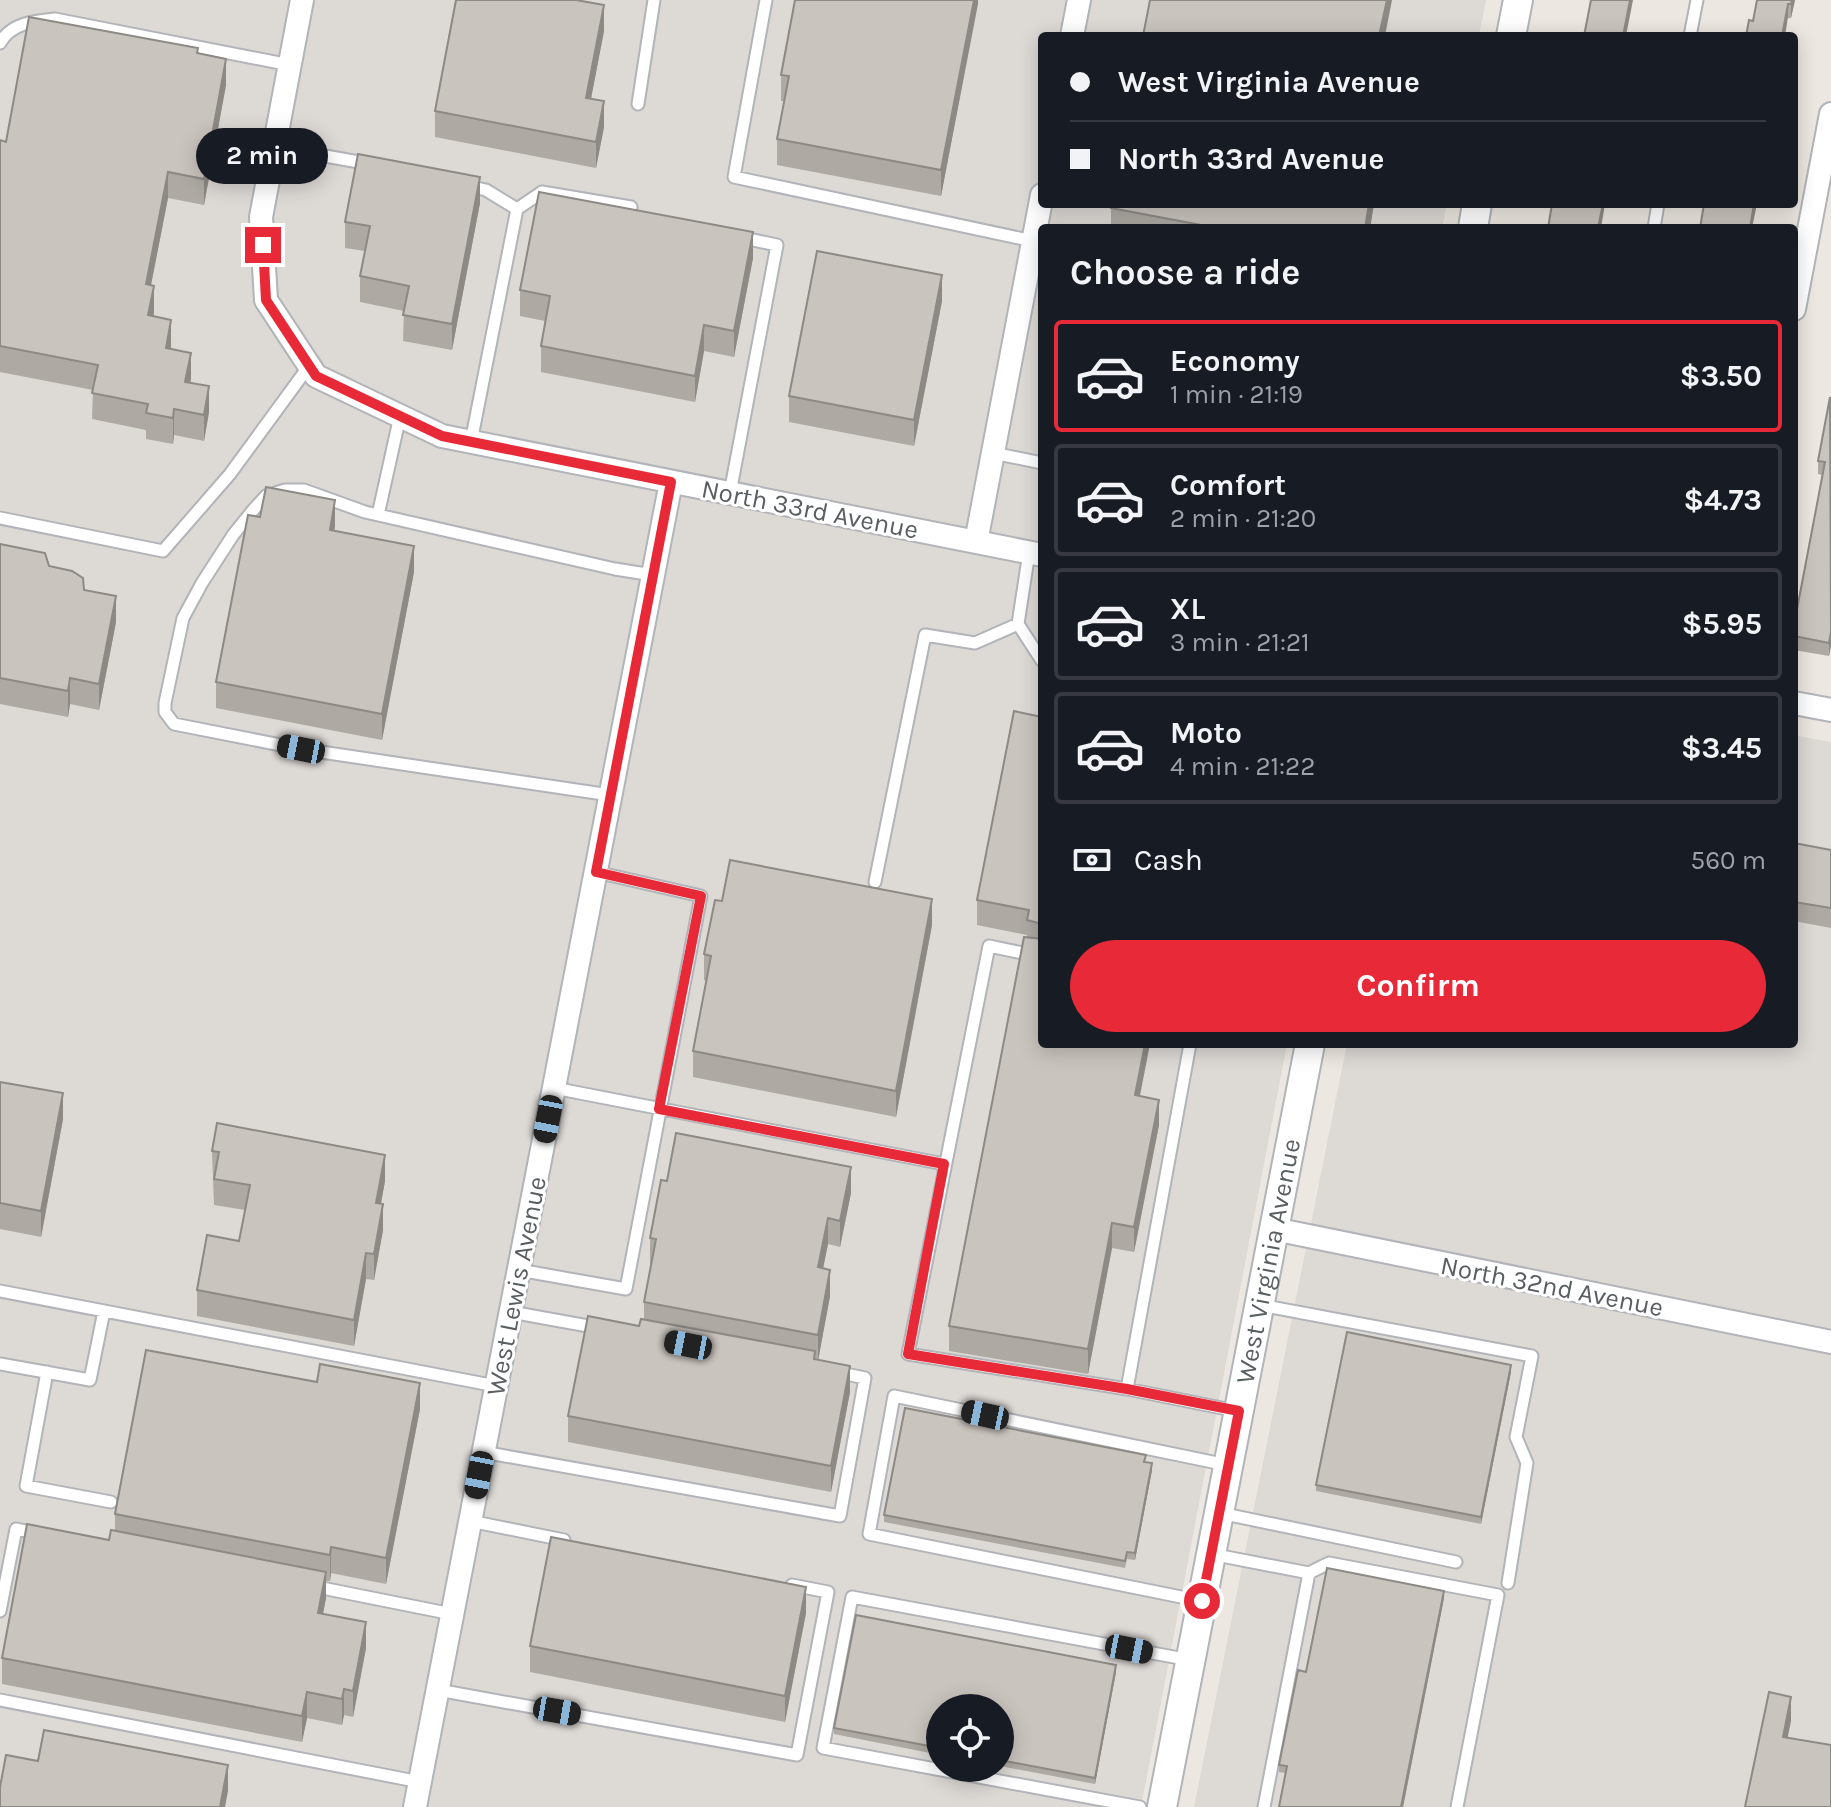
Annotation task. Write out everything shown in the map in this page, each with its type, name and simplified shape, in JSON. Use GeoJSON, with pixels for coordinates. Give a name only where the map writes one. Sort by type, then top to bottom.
{"type":"FeatureCollection","features":[{"type":"Feature","properties":{"kind":"street","name":"North 33rd Avenue"},"geometry":{"type":"LineString","coordinates":[[302,0],[261,217],[266,300],[316,376],[442,436],[1035,553]]}},
{"type":"Feature","properties":{"kind":"street"},"geometry":{"type":"LineString","coordinates":[[1073,32],[1079,0]]}},
{"type":"Feature","properties":{"kind":"street"},"geometry":{"type":"LineString","coordinates":[[1512,32],[1518,0]]}},
{"type":"Feature","properties":{"kind":"street"},"geometry":{"type":"LineString","coordinates":[[1798,288],[1831,114]]}},
{"type":"Feature","properties":{"kind":"street"},"geometry":{"type":"LineString","coordinates":[[976,542],[1029,289],[1039,208]]}},
{"type":"Feature","properties":{"kind":"street","name":"West Lewis Avenue"},"geometry":{"type":"LineString","coordinates":[[415,1807],[671,482]]}},
{"type":"Feature","properties":{"kind":"street"},"geometry":{"type":"LineString","coordinates":[[1798,704],[1831,710]]}},
{"type":"Feature","properties":{"kind":"street","name":"West Virginia Avenue"},"geometry":{"type":"LineString","coordinates":[[1162,1807],[1309,1048]]}},
{"type":"Feature","properties":{"kind":"street","name":"North 32nd Avenue"},"geometry":{"type":"LineString","coordinates":[[1274,1229],[1831,1342]]}},
{"type":"Feature","properties":{"kind":"lane"},"geometry":{"type":"LineString","coordinates":[[638,104],[654,0]]}},
{"type":"Feature","properties":{"kind":"lane"},"geometry":{"type":"LineString","coordinates":[[766,0],[734,177],[1033,241]]}},
{"type":"Feature","properties":{"kind":"lane"},"geometry":{"type":"LineString","coordinates":[[1691,32],[1697,0]]}},
{"type":"Feature","properties":{"kind":"lane"},"geometry":{"type":"LineString","coordinates":[[0,43],[5,34],[30,21],[55,19],[290,65]]}},
{"type":"Feature","properties":{"kind":"lane"},"geometry":{"type":"LineString","coordinates":[[275,147],[386,167]]}},
{"type":"Feature","properties":{"kind":"lane"},"geometry":{"type":"LineString","coordinates":[[457,183],[486,190],[517,209]]}},
{"type":"Feature","properties":{"kind":"lane"},"geometry":{"type":"LineString","coordinates":[[471,442],[517,209],[542,192],[631,207]]}},
{"type":"Feature","properties":{"kind":"lane"},"geometry":{"type":"LineString","coordinates":[[730,493],[777,245],[733,236]]}},
{"type":"Feature","properties":{"kind":"lane"},"geometry":{"type":"LineString","coordinates":[[0,518],[163,551],[230,474],[310,365]]}},
{"type":"Feature","properties":{"kind":"lane"},"geometry":{"type":"LineString","coordinates":[[378,515],[400,416]]}},
{"type":"Feature","properties":{"kind":"lane"},"geometry":{"type":"LineString","coordinates":[[993,453],[1038,462]]}},
{"type":"Feature","properties":{"kind":"lane"},"geometry":{"type":"LineString","coordinates":[[610,795],[301,749],[174,724],[165,712],[165,703],[183,618],[233,535],[266,496],[285,490],[304,490],[378,515],[653,575]]}},
{"type":"Feature","properties":{"kind":"lane"},"geometry":{"type":"LineString","coordinates":[[1035,553],[1018,624],[1038,655]]}},
{"type":"Feature","properties":{"kind":"lane"},"geometry":{"type":"LineString","coordinates":[[875,882],[925,635],[975,643],[1018,624]]}},
{"type":"Feature","properties":{"kind":"lane"},"geometry":{"type":"LineString","coordinates":[[519,1270],[626,1289],[701,896],[596,872]]}},
{"type":"Feature","properties":{"kind":"lane"},"geometry":{"type":"LineString","coordinates":[[1038,956],[989,946],[908,1354],[1127,1389],[1239,1411]]}},
{"type":"Feature","properties":{"kind":"lane"},"geometry":{"type":"LineString","coordinates":[[1127,1389],[1189,1048]]}},
{"type":"Feature","properties":{"kind":"lane"},"geometry":{"type":"LineString","coordinates":[[554,1088],[944,1164]]}},
{"type":"Feature","properties":{"kind":"lane"},"geometry":{"type":"LineString","coordinates":[[0,1291],[496,1386]]}},
{"type":"Feature","properties":{"kind":"lane"},"geometry":{"type":"LineString","coordinates":[[1259,1305],[1532,1356],[1516,1437],[1527,1463],[1508,1583]]}},
{"type":"Feature","properties":{"kind":"lane"},"geometry":{"type":"LineString","coordinates":[[0,1364],[90,1380],[104,1311]]}},
{"type":"Feature","properties":{"kind":"lane"},"geometry":{"type":"LineString","coordinates":[[511,1312],[618,1332]]}},
{"type":"Feature","properties":{"kind":"lane"},"geometry":{"type":"LineString","coordinates":[[483,1452],[840,1516],[865,1378],[819,1369]]}},
{"type":"Feature","properties":{"kind":"lane"},"geometry":{"type":"LineString","coordinates":[[47,1372],[26,1486],[111,1502]]}},
{"type":"Feature","properties":{"kind":"lane"},"geometry":{"type":"LineString","coordinates":[[1202,1601],[869,1534],[894,1396],[1228,1465]]}},
{"type":"Feature","properties":{"kind":"lane"},"geometry":{"type":"LineString","coordinates":[[1219,1513],[1456,1562]]}},
{"type":"Feature","properties":{"kind":"lane"},"geometry":{"type":"LineString","coordinates":[[470,1521],[579,1543]]}},
{"type":"Feature","properties":{"kind":"lane"},"geometry":{"type":"LineString","coordinates":[[0,1611],[16,1529],[47,1535]]}},
{"type":"Feature","properties":{"kind":"lane"},"geometry":{"type":"LineString","coordinates":[[1211,1554],[1309,1573],[1329,1563],[1498,1595],[1457,1807]]}},
{"type":"Feature","properties":{"kind":"lane"},"geometry":{"type":"LineString","coordinates":[[1264,1807],[1309,1573]]}},
{"type":"Feature","properties":{"kind":"lane"},"geometry":{"type":"LineString","coordinates":[[438,1690],[797,1755],[828,1592],[782,1583]]}},
{"type":"Feature","properties":{"kind":"lane"},"geometry":{"type":"LineString","coordinates":[[298,1584],[452,1614]]}},
{"type":"Feature","properties":{"kind":"lane"},"geometry":{"type":"LineString","coordinates":[[1140,1807],[823,1748],[852,1597],[1191,1660]]}},
{"type":"Feature","properties":{"kind":"lane"},"geometry":{"type":"LineString","coordinates":[[0,1700],[420,1782]]}},
{"type":"Feature","properties":{"kind":"shaded area"},"geometry":{"type":"Polygon","coordinates":[[[0,0],[1486,0],[1480,32],[1038,32],[1038,208],[1446,208],[1443,224],[1038,224],[1038,1048],[1286,1048],[1141,1807],[0,1807],[0,0]]]}},
{"type":"Feature","properties":{"kind":"shaded area"},"geometry":{"type":"Polygon","coordinates":[[[1798,736],[1831,742],[1831,1807],[1194,1807],[1346,1048],[1798,1048],[1798,736]]]}},
{"type":"Feature","properties":{"kind":"building"},"geometry":{"type":"Polygon","coordinates":[[[456,0],[576,0],[604,5],[586,98],[604,101],[596,142],[435,111],[456,0]]]}},
{"type":"Feature","properties":{"kind":"building"},"geometry":{"type":"Polygon","coordinates":[[[795,0],[974,0],[941,170],[777,139],[789,76],[781,75],[795,0]]]}},
{"type":"Feature","properties":{"kind":"building"},"geometry":{"type":"Polygon","coordinates":[[[1150,0],[1387,0],[1380,32],[1144,32],[1150,0]]]}},
{"type":"Feature","properties":{"kind":"building"},"geometry":{"type":"Polygon","coordinates":[[[1591,0],[1630,0],[1624,32],[1585,32],[1591,0]]]}},
{"type":"Feature","properties":{"kind":"building"},"geometry":{"type":"Polygon","coordinates":[[[1757,0],[1792,0],[1788,4],[1783,32],[1747,32],[1749,20],[1753,21],[1757,0]]]}},
{"type":"Feature","properties":{"kind":"building"},"geometry":{"type":"Polygon","coordinates":[[[29,17],[198,48],[197,53],[226,59],[204,179],[168,172],[146,284],[154,286],[148,315],[171,320],[166,348],[191,353],[185,382],[209,386],[204,415],[174,409],[173,418],[146,413],[148,404],[92,393],[98,365],[0,346],[0,140],[6,142],[29,17]]]}},
{"type":"Feature","properties":{"kind":"building"},"geometry":{"type":"Polygon","coordinates":[[[358,154],[480,177],[452,324],[403,315],[409,286],[360,276],[370,226],[345,222],[358,154]]]}},
{"type":"Feature","properties":{"kind":"building"},"geometry":{"type":"Polygon","coordinates":[[[539,192],[753,232],[734,331],[704,325],[695,376],[541,346],[550,296],[520,290],[539,192]]]}},
{"type":"Feature","properties":{"kind":"building"},"geometry":{"type":"Polygon","coordinates":[[[1111,208],[1368,208],[1366,224],[1196,224],[1111,208]]]}},
{"type":"Feature","properties":{"kind":"building"},"geometry":{"type":"Polygon","coordinates":[[[1551,208],[1602,208],[1599,224],[1549,224],[1551,208]]]}},
{"type":"Feature","properties":{"kind":"building"},"geometry":{"type":"Polygon","coordinates":[[[1703,208],[1753,208],[1751,224],[1701,224],[1703,208]]]}},
{"type":"Feature","properties":{"kind":"building"},"geometry":{"type":"Polygon","coordinates":[[[817,251],[942,275],[914,420],[789,396],[817,251]]]}},
{"type":"Feature","properties":{"kind":"building"},"geometry":{"type":"Polygon","coordinates":[[[1830,397],[1829,643],[1798,637],[1798,604],[1825,462],[1818,461],[1830,397]]]}},
{"type":"Feature","properties":{"kind":"building"},"geometry":{"type":"Polygon","coordinates":[[[266,487],[335,500],[330,530],[414,546],[382,714],[216,682],[248,515],[260,517],[266,487]]]}},
{"type":"Feature","properties":{"kind":"building"},"geometry":{"type":"Polygon","coordinates":[[[0,544],[45,553],[49,566],[72,571],[83,578],[84,590],[116,596],[99,684],[70,678],[68,691],[0,678],[0,544]]]}},
{"type":"Feature","properties":{"kind":"building"},"geometry":{"type":"Polygon","coordinates":[[[1014,711],[1038,716],[1038,923],[1027,920],[1029,910],[977,900],[1014,711]]]}},
{"type":"Feature","properties":{"kind":"building"},"geometry":{"type":"Polygon","coordinates":[[[1798,844],[1831,850],[1831,908],[1798,903],[1798,844]]]}},
{"type":"Feature","properties":{"kind":"building"},"geometry":{"type":"Polygon","coordinates":[[[730,860],[932,899],[896,1091],[693,1051],[711,956],[704,954],[715,900],[722,901],[730,860]]]}},
{"type":"Feature","properties":{"kind":"building"},"geometry":{"type":"Polygon","coordinates":[[[1024,937],[1038,939],[1038,1048],[1144,1048],[1135,1095],[1159,1100],[1134,1227],[1112,1223],[1088,1349],[949,1326],[1024,937]]]}},
{"type":"Feature","properties":{"kind":"building"},"geometry":{"type":"Polygon","coordinates":[[[0,1082],[63,1093],[41,1211],[0,1203],[0,1082]]]}},
{"type":"Feature","properties":{"kind":"building"},"geometry":{"type":"Polygon","coordinates":[[[217,1123],[385,1155],[376,1203],[383,1204],[374,1254],[366,1253],[354,1320],[197,1290],[207,1235],[239,1241],[250,1185],[214,1179],[219,1152],[212,1151],[217,1123]]]}},
{"type":"Feature","properties":{"kind":"building"},"geometry":{"type":"Polygon","coordinates":[[[676,1133],[851,1167],[840,1221],[828,1218],[818,1267],[830,1270],[818,1335],[644,1302],[656,1239],[650,1238],[661,1180],[667,1181],[676,1133]]]}},
{"type":"Feature","properties":{"kind":"building"},"geometry":{"type":"Polygon","coordinates":[[[588,1316],[639,1326],[641,1319],[815,1351],[814,1359],[850,1366],[831,1466],[568,1416],[588,1316]]]}},
{"type":"Feature","properties":{"kind":"building"},"geometry":{"type":"Polygon","coordinates":[[[1347,1332],[1511,1365],[1481,1517],[1316,1485],[1347,1332]]]}},
{"type":"Feature","properties":{"kind":"building"},"geometry":{"type":"Polygon","coordinates":[[[146,1350],[317,1382],[320,1364],[420,1383],[386,1558],[331,1547],[330,1555],[115,1514],[146,1350]]]}},
{"type":"Feature","properties":{"kind":"building"},"geometry":{"type":"Polygon","coordinates":[[[905,1408],[1146,1455],[1144,1462],[1152,1463],[1135,1553],[1127,1552],[1125,1561],[884,1515],[905,1408]]]}},
{"type":"Feature","properties":{"kind":"building"},"geometry":{"type":"Polygon","coordinates":[[[27,1524],[109,1540],[111,1530],[326,1572],[318,1613],[366,1622],[353,1691],[344,1689],[342,1699],[307,1692],[302,1716],[2,1658],[27,1524]]]}},
{"type":"Feature","properties":{"kind":"building"},"geometry":{"type":"Polygon","coordinates":[[[551,1537],[806,1587],[785,1696],[530,1646],[551,1537]]]}},
{"type":"Feature","properties":{"kind":"building"},"geometry":{"type":"Polygon","coordinates":[[[1327,1568],[1444,1591],[1401,1807],[1279,1807],[1287,1766],[1279,1765],[1298,1670],[1306,1672],[1327,1568]]]}},
{"type":"Feature","properties":{"kind":"building"},"geometry":{"type":"Polygon","coordinates":[[[856,1615],[1116,1665],[1095,1778],[1014,1763],[1014,1694],[926,1694],[926,1745],[834,1728],[856,1615]]]}},
{"type":"Feature","properties":{"kind":"building"},"geometry":{"type":"Polygon","coordinates":[[[1769,1692],[1791,1697],[1783,1737],[1831,1745],[1831,1807],[1745,1807],[1769,1692]]]}},
{"type":"Feature","properties":{"kind":"building"},"geometry":{"type":"Polygon","coordinates":[[[44,1730],[228,1765],[220,1807],[0,1807],[6,1755],[38,1761],[44,1730]]]}},
{"type":"Feature","properties":{"kind":"route"},"geometry":{"type":"LineString","coordinates":[[263,245],[266,300],[316,376],[442,436],[671,482],[596,872],[701,896],[659,1109],[944,1164],[908,1354],[1127,1389],[1239,1411],[1202,1601]]}}]}
